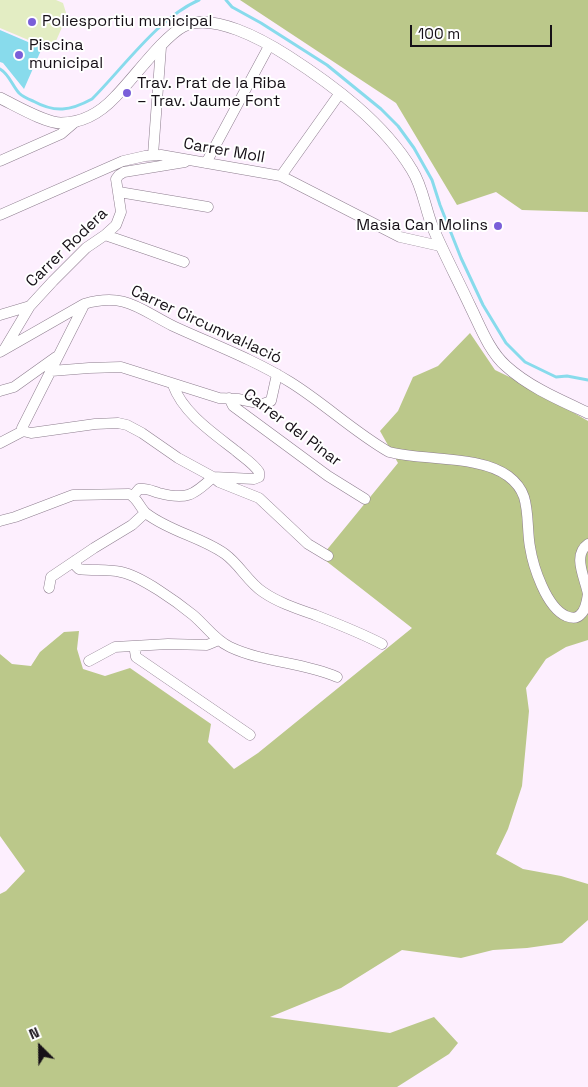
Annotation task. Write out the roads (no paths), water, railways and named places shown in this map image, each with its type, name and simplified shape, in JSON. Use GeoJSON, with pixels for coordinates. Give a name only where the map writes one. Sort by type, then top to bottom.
{"type":"FeatureCollection","features":[{"type":"Feature","properties":{"kind":"street"},"geometry":{"type":"LineString","coordinates":[[0,98],[48,120],[61,123],[75,122],[90,116],[109,103],[175,33],[186,26],[206,22],[237,30],[288,56],[340,93],[368,116],[404,157],[419,185],[440,246],[488,342],[500,360],[508,369],[526,381],[588,413]]}},
{"type":"Feature","properties":{"kind":"street"},"geometry":{"type":"LineString","coordinates":[[206,163],[269,46]]}},
{"type":"Feature","properties":{"kind":"street"},"geometry":{"type":"LineString","coordinates":[[153,155],[161,47]]}},
{"type":"Feature","properties":{"kind":"street"},"geometry":{"type":"LineString","coordinates":[[281,176],[340,93]]}},
{"type":"Feature","properties":{"kind":"street"},"geometry":{"type":"LineString","coordinates":[[0,161],[61,134],[75,122]]}},
{"type":"Feature","properties":{"kind":"street","name":"Carrer Moll"},"geometry":{"type":"LineString","coordinates":[[0,215],[114,164],[130,158],[153,155],[281,176],[400,236],[440,246]]}},
{"type":"Feature","properties":{"kind":"street","name":"Carrer Rodera"},"geometry":{"type":"LineString","coordinates":[[2,350],[30,306],[78,255],[105,236],[116,225],[121,216],[116,179],[124,172],[192,161]]}},
{"type":"Feature","properties":{"kind":"street"},"geometry":{"type":"LineString","coordinates":[[119,192],[208,207]]}},
{"type":"Feature","properties":{"kind":"street"},"geometry":{"type":"LineString","coordinates":[[105,236],[184,262]]}},
{"type":"Feature","properties":{"kind":"street","name":"Carrer Circumval·lació"},"geometry":{"type":"LineString","coordinates":[[2,350],[66,316],[84,304],[105,299],[134,305],[277,374],[385,449],[408,456],[482,464],[507,475],[517,484],[523,497],[532,557],[550,600],[562,614],[574,618],[584,611],[588,594]]}},
{"type":"Feature","properties":{"kind":"street"},"geometry":{"type":"LineString","coordinates":[[23,431],[22,428],[84,304]]}},
{"type":"Feature","properties":{"kind":"street"},"geometry":{"type":"LineString","coordinates":[[0,315],[30,306]]}},
{"type":"Feature","properties":{"kind":"street"},"geometry":{"type":"LineString","coordinates":[[66,316],[73,320],[73,328]]}},
{"type":"Feature","properties":{"kind":"street"},"geometry":{"type":"LineString","coordinates":[[0,391],[14,387],[59,356]]}},
{"type":"Feature","properties":{"kind":"street","name":"Carrer del Pinar"},"geometry":{"type":"LineString","coordinates":[[51,371],[121,368],[219,398],[230,398],[233,406],[328,476],[365,499]]}},
{"type":"Feature","properties":{"kind":"street"},"geometry":{"type":"LineString","coordinates":[[230,398],[268,403],[272,399],[277,374]]}},
{"type":"Feature","properties":{"kind":"street"},"geometry":{"type":"LineString","coordinates":[[0,442],[23,431],[31,434],[95,424],[118,423],[142,433],[193,467],[213,476],[254,480],[259,477],[259,472],[251,463],[195,417],[177,396],[173,384]]}},
{"type":"Feature","properties":{"kind":"street"},"geometry":{"type":"LineString","coordinates":[[133,496],[139,489],[146,489],[176,497],[188,496],[197,492],[213,476]]}},
{"type":"Feature","properties":{"kind":"street"},"geometry":{"type":"LineString","coordinates":[[213,476],[219,482],[259,498],[308,544],[328,556]]}},
{"type":"Feature","properties":{"kind":"street"},"geometry":{"type":"LineString","coordinates":[[0,521],[73,495],[130,494],[145,513],[173,530],[199,540],[224,554],[256,586],[273,598],[382,644]]}},
{"type":"Feature","properties":{"kind":"street"},"geometry":{"type":"LineString","coordinates":[[49,588],[51,577],[132,525],[145,513]]}},
{"type":"Feature","properties":{"kind":"street"},"geometry":{"type":"LineString","coordinates":[[588,544],[581,551],[580,557],[588,594]]}},
{"type":"Feature","properties":{"kind":"street"},"geometry":{"type":"LineString","coordinates":[[76,560],[76,566],[79,569],[111,570],[133,576],[180,605],[219,640],[241,652],[325,672],[337,677]]}},
{"type":"Feature","properties":{"kind":"street"},"geometry":{"type":"LineString","coordinates":[[89,661],[110,649],[168,644],[207,646],[219,640]]}},
{"type":"Feature","properties":{"kind":"street"},"geometry":{"type":"LineString","coordinates":[[138,646],[134,651],[136,657],[250,735]]}},
{"type":"Feature","properties":{"kind":"water","name":"Piscina municipal"},"geometry":{"type":"Polygon","coordinates":[[[0,30],[42,48],[24,89],[3,63],[0,62],[0,30]]]}},
{"type":"Feature","properties":{"kind":"waterway"},"geometry":{"type":"LineString","coordinates":[[0,69],[19,93],[27,99],[56,109],[77,106],[92,99],[142,44],[170,18],[199,0]]}},
{"type":"Feature","properties":{"kind":"waterway"},"geometry":{"type":"LineString","coordinates":[[226,0],[232,7],[327,65],[381,109],[398,126],[414,148],[432,180],[461,258],[483,305],[506,343],[525,362],[556,377],[567,376],[588,380]]}},
{"type":"Feature","properties":{"kind":"place","name":"Poliesportiu municipal"},"geometry":{"type":"Point","coordinates":[32,22]}},
{"type":"Feature","properties":{"kind":"place","name":"Piscina municipal"},"geometry":{"type":"Point","coordinates":[19,55]}},
{"type":"Feature","properties":{"kind":"place","name":"Trav. Prat de la Riba – Trav. Jaume Font"},"geometry":{"type":"Point","coordinates":[127,93]}},
{"type":"Feature","properties":{"kind":"place","name":"Masia Can Molins"},"geometry":{"type":"Point","coordinates":[498,226]}}]}
